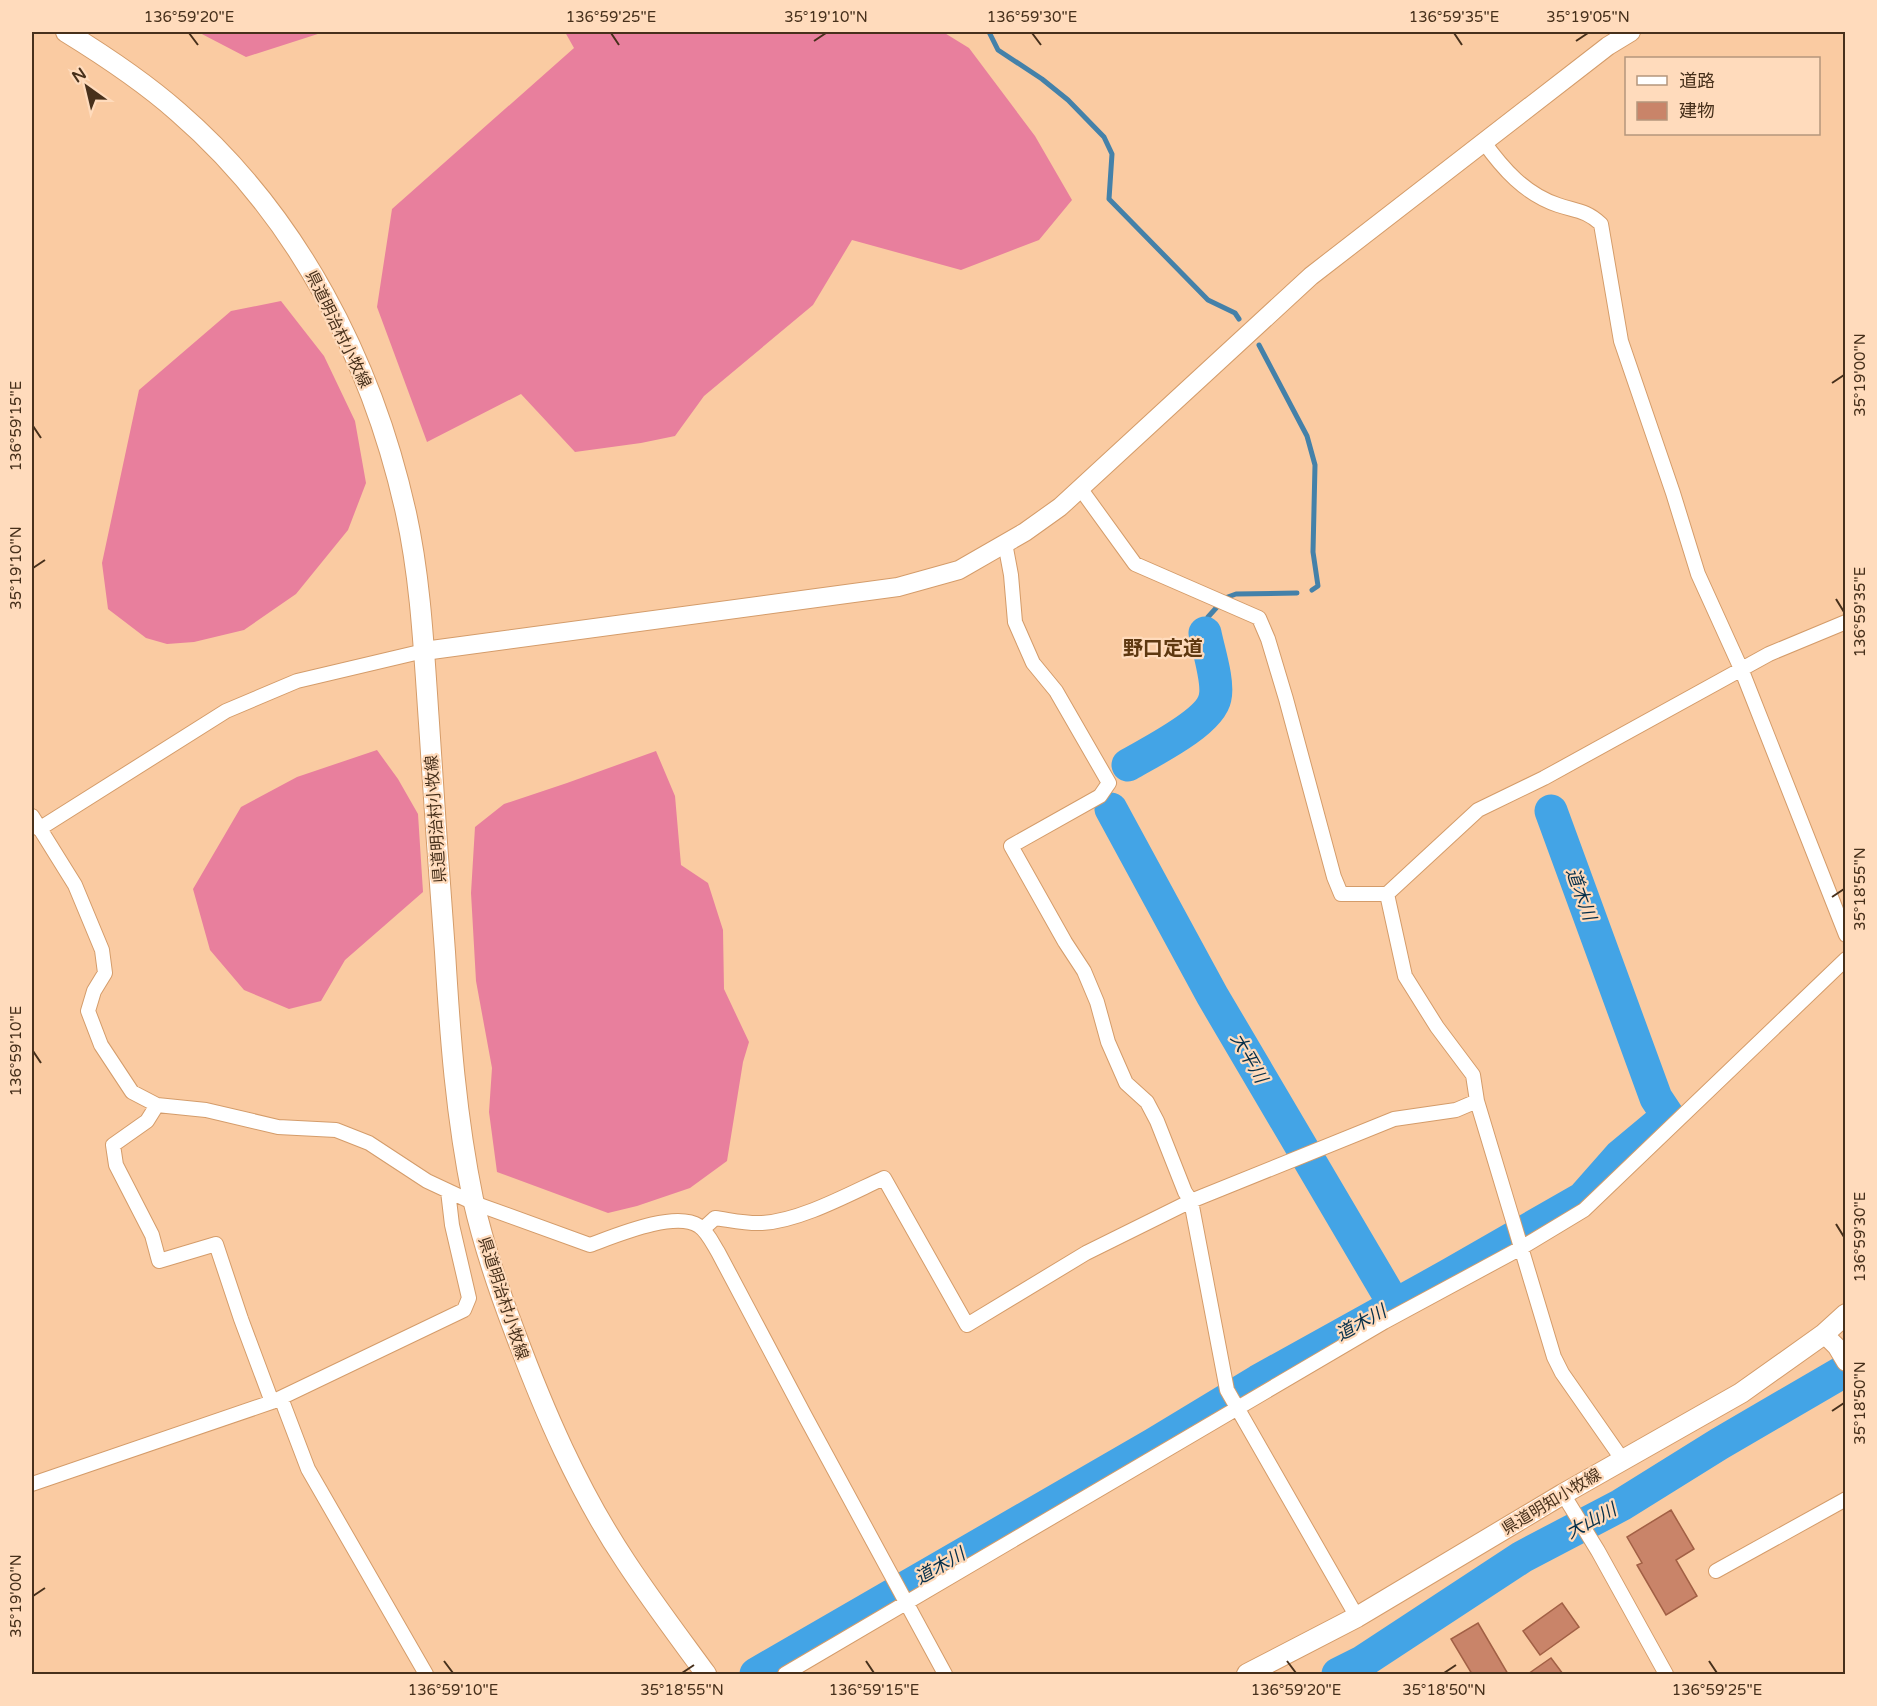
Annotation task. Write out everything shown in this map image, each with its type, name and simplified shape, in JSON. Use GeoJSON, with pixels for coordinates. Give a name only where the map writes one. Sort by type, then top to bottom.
{"type":"FeatureCollection","features":[{"type":"Feature","properties":{"kind":"main road","name":"県道明治村小牧線"},"geometry":{"type":"LineString","coordinates":[[66,32],[106,56],[180,113],[248,182],[303,257],[327,297],[365,377],[394,463],[411,537],[424,651],[454,1078],[474,1203],[502,1299],[531,1376],[564,1453],[626,1561],[706,1674]]}},
{"type":"Feature","properties":{"kind":"main road","name":"県道明知小牧線"},"geometry":{"type":"LineString","coordinates":[[1247,1674],[1356,1617],[1566,1498],[1622,1459],[1741,1393],[1835,1348],[1845,1314]]}},
{"type":"Feature","properties":{"kind":"street"},"geometry":{"type":"LineString","coordinates":[[39,829],[226,711],[297,681],[424,651],[898,588],[959,570],[1060,507],[1311,276],[1483,141],[1608,46],[1631,32]]}},
{"type":"Feature","properties":{"kind":"street"},"geometry":{"type":"LineString","coordinates":[[1483,141],[1515,180],[1534,193],[1558,205],[1580,210],[1601,224],[1621,341],[1698,574],[1742,671],[1845,935]]}},
{"type":"Feature","properties":{"kind":"street"},"geometry":{"type":"LineString","coordinates":[[1080,488],[1135,564],[1259,618],[1271,651],[1334,877],[1341,894],[1386,894],[1478,810],[1544,778],[1742,671],[1769,654],[1845,622]]}},
{"type":"Feature","properties":{"kind":"street"},"geometry":{"type":"LineString","coordinates":[[1005,543],[1011,575],[1015,622],[1033,663],[1056,691],[1108,783],[1100,796],[1011,846],[1084,971],[1097,1002],[1108,1042],[1126,1083],[1147,1102],[1157,1121],[1185,1192],[1191,1201],[1227,1390],[1356,1617]]}},
{"type":"Feature","properties":{"kind":"street"},"geometry":{"type":"LineString","coordinates":[[32,816],[75,885],[102,950],[105,973],[94,991],[88,1011],[101,1045],[132,1092],[157,1105],[207,1110],[278,1127],[336,1130],[369,1143],[427,1181],[474,1203],[590,1245],[647,1224],[680,1221],[697,1224],[703,1229],[718,1252],[945,1674]]}},
{"type":"Feature","properties":{"kind":"street"},"geometry":{"type":"LineString","coordinates":[[1386,894],[1405,976],[1437,1027],[1473,1074],[1477,1101],[1554,1357],[1562,1374],[1622,1459]]}},
{"type":"Feature","properties":{"kind":"street"},"geometry":{"type":"LineString","coordinates":[[785,1674],[906,1600],[1237,1406],[1384,1322],[1521,1248],[1584,1210],[1845,958]]}},
{"type":"Feature","properties":{"kind":"street"},"geometry":{"type":"LineString","coordinates":[[703,1229],[715,1218],[759,1224],[774,1222],[820,1206],[884,1178],[968,1325],[1086,1253],[1191,1201],[1394,1119],[1456,1110],[1477,1101]]}},
{"type":"Feature","properties":{"kind":"street"},"geometry":{"type":"LineString","coordinates":[[157,1105],[147,1120],[112,1145],[116,1165],[152,1235],[159,1261],[216,1244],[241,1319],[308,1469],[426,1674]]}},
{"type":"Feature","properties":{"kind":"street"},"geometry":{"type":"LineString","coordinates":[[32,1484],[277,1400],[464,1310],[469,1298],[452,1225],[448,1191]]}},
{"type":"Feature","properties":{"kind":"street"},"geometry":{"type":"LineString","coordinates":[[1566,1498],[1666,1674]]}},
{"type":"Feature","properties":{"kind":"street"},"geometry":{"type":"LineString","coordinates":[[1716,1571],[1845,1499]]}},
{"type":"Feature","properties":{"kind":"shaded area"},"geometry":{"type":"Polygon","coordinates":[[[198,32],[324,32],[246,57],[198,32]]]}},
{"type":"Feature","properties":{"kind":"shaded area"},"geometry":{"type":"Polygon","coordinates":[[[565,32],[943,32],[969,48],[1035,136],[1072,200],[1039,240],[961,270],[852,240],[813,305],[704,396],[675,436],[575,452],[521,394],[427,442],[377,307],[392,209],[574,48],[565,32]]]}},
{"type":"Feature","properties":{"kind":"shaded area"},"geometry":{"type":"Polygon","coordinates":[[[281,301],[324,356],[355,421],[366,483],[348,530],[296,594],[244,630],[194,642],[167,644],[146,638],[108,609],[102,563],[139,390],[231,311],[281,301]]]}},
{"type":"Feature","properties":{"kind":"shaded area"},"geometry":{"type":"Polygon","coordinates":[[[377,750],[398,779],[418,814],[423,892],[345,960],[321,1001],[289,1009],[244,990],[210,950],[193,889],[241,807],[297,777],[377,750]]]}},
{"type":"Feature","properties":{"kind":"shaded area"},"geometry":{"type":"Polygon","coordinates":[[[656,751],[675,796],[681,865],[708,883],[723,930],[724,989],[749,1042],[743,1062],[727,1161],[690,1188],[608,1213],[497,1172],[489,1112],[492,1068],[476,981],[471,893],[475,827],[504,804],[656,751]]]}},
{"type":"Feature","properties":{"kind":"building"},"geometry":{"type":"Polygon","coordinates":[[[1671,1510],[1694,1549],[1676,1560],[1697,1596],[1666,1615],[1637,1565],[1642,1563],[1627,1537],[1671,1510]]]}},
{"type":"Feature","properties":{"kind":"building"},"geometry":{"type":"Polygon","coordinates":[[[1562,1603],[1579,1627],[1540,1655],[1523,1631],[1562,1603]]]}},
{"type":"Feature","properties":{"kind":"building"},"geometry":{"type":"Polygon","coordinates":[[[1478,1623],[1508,1674],[1472,1674],[1451,1639],[1478,1623]]]}},
{"type":"Feature","properties":{"kind":"building"},"geometry":{"type":"Polygon","coordinates":[[[1551,1658],[1563,1674],[1528,1674],[1551,1658]]]}},
{"type":"Feature","properties":{"kind":"waterway"},"geometry":{"type":"LineString","coordinates":[[989,32],[998,50],[1042,79],[1068,100],[1104,137],[1112,154],[1109,199],[1208,300],[1235,313],[1239,319]]}},
{"type":"Feature","properties":{"kind":"waterway"},"geometry":{"type":"LineString","coordinates":[[1259,345],[1307,436],[1315,465],[1313,552],[1318,586],[1312,590]]}},
{"type":"Feature","properties":{"kind":"waterway"},"geometry":{"type":"LineString","coordinates":[[1225,598],[1236,594],[1297,593]]}},
{"type":"Feature","properties":{"kind":"waterway"},"geometry":{"type":"LineString","coordinates":[[1205,633],[1208,617],[1217,607]]}},
{"type":"Feature","properties":{"kind":"waterway","name":"大平川"},"geometry":{"type":"LineString","coordinates":[[1128,765],[1178,736],[1211,708],[1215,698],[1216,683],[1205,633]]}},
{"type":"Feature","properties":{"kind":"waterway","name":"大平川"},"geometry":{"type":"LineString","coordinates":[[1111,809],[1212,995],[1394,1304]]}},
{"type":"Feature","properties":{"kind":"waterway","name":"道木川"},"geometry":{"type":"LineString","coordinates":[[756,1674],[1154,1444],[1258,1381],[1583,1198],[1620,1156],[1668,1116],[1656,1098],[1551,811]]}},
{"type":"Feature","properties":{"kind":"waterway","name":"大山川"},"geometry":{"type":"LineString","coordinates":[[1338,1674],[1362,1662],[1522,1557],[1621,1505],[1719,1444],[1846,1370]]}},
{"type":"Feature","properties":{"kind":"district","name":"野口定道"},"geometry":{"type":"Point","coordinates":[1163,648]}}]}
